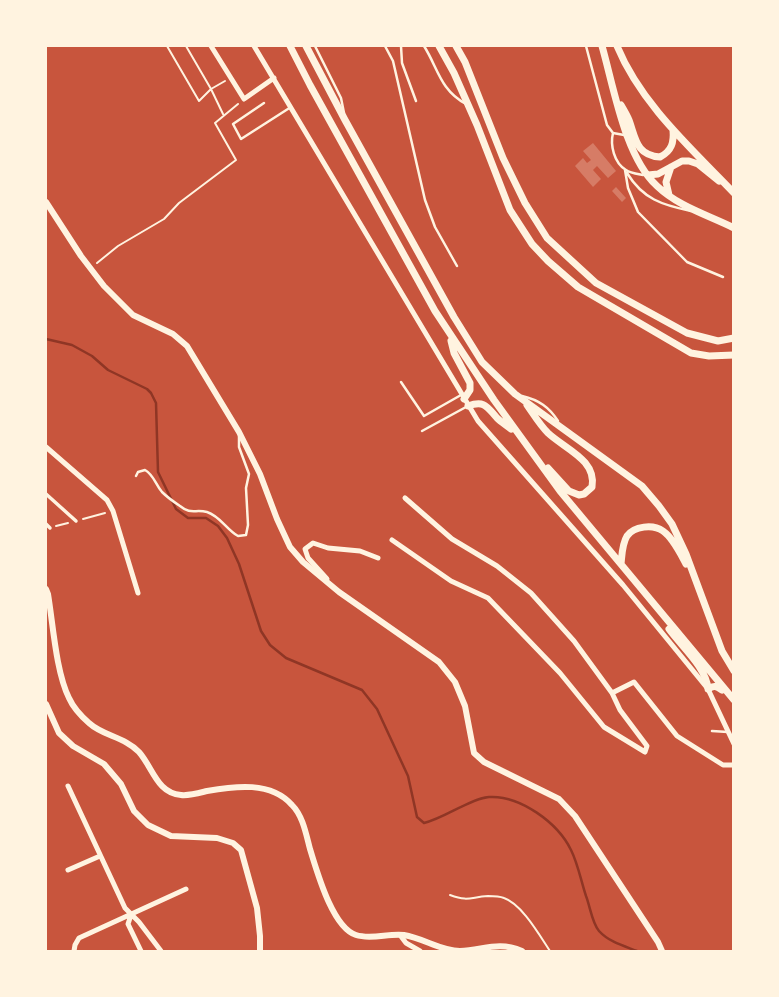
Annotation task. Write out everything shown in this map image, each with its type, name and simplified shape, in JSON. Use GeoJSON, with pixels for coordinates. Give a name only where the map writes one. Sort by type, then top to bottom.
{"type":"FeatureCollection","features":[{"type":"Feature","properties":{"kind":"main road"},"geometry":{"type":"LineString","coordinates":[[290,46],[449,334],[560,491],[731,698]]}},
{"type":"Feature","properties":{"kind":"main road"},"geometry":{"type":"LineString","coordinates":[[306,46],[454,317],[482,362],[519,397],[642,486],[672,524],[722,651],[733,671]]}},
{"type":"Feature","properties":{"kind":"main road"},"geometry":{"type":"LineString","coordinates":[[439,46],[468,105],[510,210],[532,244],[548,261],[578,287],[691,352],[709,356],[733,355]]}},
{"type":"Feature","properties":{"kind":"main road"},"geometry":{"type":"LineString","coordinates":[[456,46],[465,62],[503,158],[525,203],[547,238],[596,283],[687,333],[718,341],[733,338]]}},
{"type":"Feature","properties":{"kind":"main road"},"geometry":{"type":"LineString","coordinates":[[602,46],[627,135],[639,164],[657,186],[669,195],[685,206],[733,229]]}},
{"type":"Feature","properties":{"kind":"main road"},"geometry":{"type":"LineString","coordinates":[[617,46],[623,62],[646,96],[673,129],[731,190]]}},
{"type":"Feature","properties":{"kind":"main road"},"geometry":{"type":"LineString","coordinates":[[616,95],[628,117],[636,142],[645,153],[660,157],[664,154],[672,145],[673,129]]}},
{"type":"Feature","properties":{"kind":"main road"},"geometry":{"type":"LineString","coordinates":[[648,175],[658,174],[682,161],[694,162],[731,190]]}},
{"type":"Feature","properties":{"kind":"main road"},"geometry":{"type":"LineString","coordinates":[[669,195],[666,181],[671,166]]}},
{"type":"Feature","properties":{"kind":"main road"},"geometry":{"type":"LineString","coordinates":[[449,334],[454,353],[470,383],[470,390],[464,400],[487,406],[521,438],[569,491],[584,494],[592,487],[592,471],[586,463],[549,434],[519,397]]}},
{"type":"Feature","properties":{"kind":"main road"},"geometry":{"type":"LineString","coordinates":[[621,564],[626,537],[634,530],[650,527],[665,532],[695,580]]}},
{"type":"Feature","properties":{"kind":"main road"},"geometry":{"type":"LineString","coordinates":[[641,589],[680,645],[702,671],[707,679],[708,689],[717,686],[731,698]]}},
{"type":"Feature","properties":{"kind":"street"},"geometry":{"type":"LineString","coordinates":[[211,46],[244,99],[274,78]]}},
{"type":"Feature","properties":{"kind":"street"},"geometry":{"type":"LineString","coordinates":[[254,46],[478,421],[572,526],[708,689],[733,744]]}},
{"type":"Feature","properties":{"kind":"street"},"geometry":{"type":"LineString","coordinates":[[46,202],[104,286],[133,315],[173,334],[187,345],[239,432],[260,474],[290,547],[303,562],[339,592],[439,662],[454,682],[465,706],[474,753],[484,762],[559,799],[575,816],[663,951]]}},
{"type":"Feature","properties":{"kind":"street"},"geometry":{"type":"LineString","coordinates":[[46,449],[107,500],[113,511],[138,593]]}},
{"type":"Feature","properties":{"kind":"street"},"geometry":{"type":"LineString","coordinates":[[46,494],[76,521]]}},
{"type":"Feature","properties":{"kind":"street"},"geometry":{"type":"LineString","coordinates":[[392,540],[451,581],[488,598],[560,673],[604,727],[645,752],[647,746],[620,710],[612,693],[573,641],[531,593],[498,566],[452,539],[405,498]]}},
{"type":"Feature","properties":{"kind":"street"},"geometry":{"type":"LineString","coordinates":[[339,592],[308,558],[305,549],[313,543],[328,548],[360,551],[378,558]]}},
{"type":"Feature","properties":{"kind":"street"},"geometry":{"type":"LineString","coordinates":[[46,589],[69,700],[91,725],[135,748],[144,758],[156,781],[171,793],[184,796],[237,786],[264,789],[280,795],[293,805],[303,823],[315,867],[328,900],[346,930],[358,936],[415,937],[459,951],[504,946],[522,951]]}},
{"type":"Feature","properties":{"kind":"street"},"geometry":{"type":"LineString","coordinates":[[612,693],[634,682],[677,736],[723,765],[733,765]]}},
{"type":"Feature","properties":{"kind":"street"},"geometry":{"type":"LineString","coordinates":[[46,704],[59,733],[73,746],[104,764],[121,784],[134,811],[148,825],[171,836],[217,838],[233,843],[241,850],[257,908],[260,951]]}},
{"type":"Feature","properties":{"kind":"street"},"geometry":{"type":"LineString","coordinates":[[68,786],[125,908],[161,951]]}},
{"type":"Feature","properties":{"kind":"street"},"geometry":{"type":"LineString","coordinates":[[68,870],[100,856]]}},
{"type":"Feature","properties":{"kind":"street"},"geometry":{"type":"LineString","coordinates":[[74,948],[79,938],[186,889]]}},
{"type":"Feature","properties":{"kind":"street"},"geometry":{"type":"LineString","coordinates":[[131,915],[128,924],[141,951]]}},
{"type":"Feature","properties":{"kind":"street"},"geometry":{"type":"LineString","coordinates":[[400,935],[406,943],[419,951]]}},
{"type":"Feature","properties":{"kind":"lane"},"geometry":{"type":"LineString","coordinates":[[315,46],[341,98],[345,120]]}},
{"type":"Feature","properties":{"kind":"lane"},"geometry":{"type":"LineString","coordinates":[[385,46],[393,61],[425,200],[435,227],[457,266]]}},
{"type":"Feature","properties":{"kind":"lane"},"geometry":{"type":"LineString","coordinates":[[401,46],[402,63],[416,102]]}},
{"type":"Feature","properties":{"kind":"lane"},"geometry":{"type":"LineString","coordinates":[[424,46],[447,90],[468,105]]}},
{"type":"Feature","properties":{"kind":"lane"},"geometry":{"type":"LineString","coordinates":[[586,46],[607,125],[613,133],[627,135],[636,142]]}},
{"type":"Feature","properties":{"kind":"lane"},"geometry":{"type":"LineString","coordinates":[[264,103],[233,124],[241,138],[291,107]]}},
{"type":"Feature","properties":{"kind":"lane"},"geometry":{"type":"LineString","coordinates":[[613,133],[611,142],[616,159],[636,187],[656,201],[701,214]]}},
{"type":"Feature","properties":{"kind":"lane"},"geometry":{"type":"LineString","coordinates":[[625,170],[648,175]]}},
{"type":"Feature","properties":{"kind":"lane"},"geometry":{"type":"LineString","coordinates":[[625,170],[628,188],[638,212],[687,262],[723,277]]}},
{"type":"Feature","properties":{"kind":"lane"},"geometry":{"type":"LineString","coordinates":[[401,382],[424,416],[464,400]]}},
{"type":"Feature","properties":{"kind":"lane"},"geometry":{"type":"LineString","coordinates":[[422,431],[464,400]]}},
{"type":"Feature","properties":{"kind":"lane"},"geometry":{"type":"LineString","coordinates":[[136,476],[138,471],[151,473],[160,490],[182,509],[188,512],[206,512],[221,521],[238,537],[246,535],[246,488],[249,474],[239,447],[239,432]]}},
{"type":"Feature","properties":{"kind":"lane"},"geometry":{"type":"LineString","coordinates":[[712,731],[728,732]]}},
{"type":"Feature","properties":{"kind":"path"},"geometry":{"type":"LineString","coordinates":[[167,46],[199,101],[211,89],[230,78]]}},
{"type":"Feature","properties":{"kind":"path"},"geometry":{"type":"LineString","coordinates":[[187,46],[224,116]]}},
{"type":"Feature","properties":{"kind":"path"},"geometry":{"type":"LineString","coordinates":[[91,269],[118,246],[164,219],[179,203],[236,160],[215,123],[244,99]]}},
{"type":"Feature","properties":{"kind":"path"},"geometry":{"type":"LineString","coordinates":[[450,895],[463,900],[485,896],[502,897],[513,902],[533,924],[550,951]]}},
{"type":"Feature","properties":{"kind":"building"},"geometry":{"type":"Polygon","coordinates":[[[593,143],[616,171],[608,178],[597,166],[593,170],[601,179],[593,187],[575,166],[583,158],[587,163],[591,160],[583,151],[593,143]]]}},
{"type":"Feature","properties":{"kind":"building"},"geometry":{"type":"Polygon","coordinates":[[[616,187],[626,198],[622,202],[612,191],[616,187]]]}},
{"type":"Feature","properties":{"kind":"waterway"},"geometry":{"type":"LineString","coordinates":[[46,339],[72,345],[92,356],[108,370],[151,393],[156,403],[158,472],[176,509],[188,518],[206,518],[218,526],[227,538],[239,564],[261,631],[270,645],[286,658],[362,690],[377,709],[408,776],[417,817],[424,823],[473,801],[489,797],[513,801],[537,813],[557,830],[571,850],[599,931],[612,941],[637,951]]}}]}
